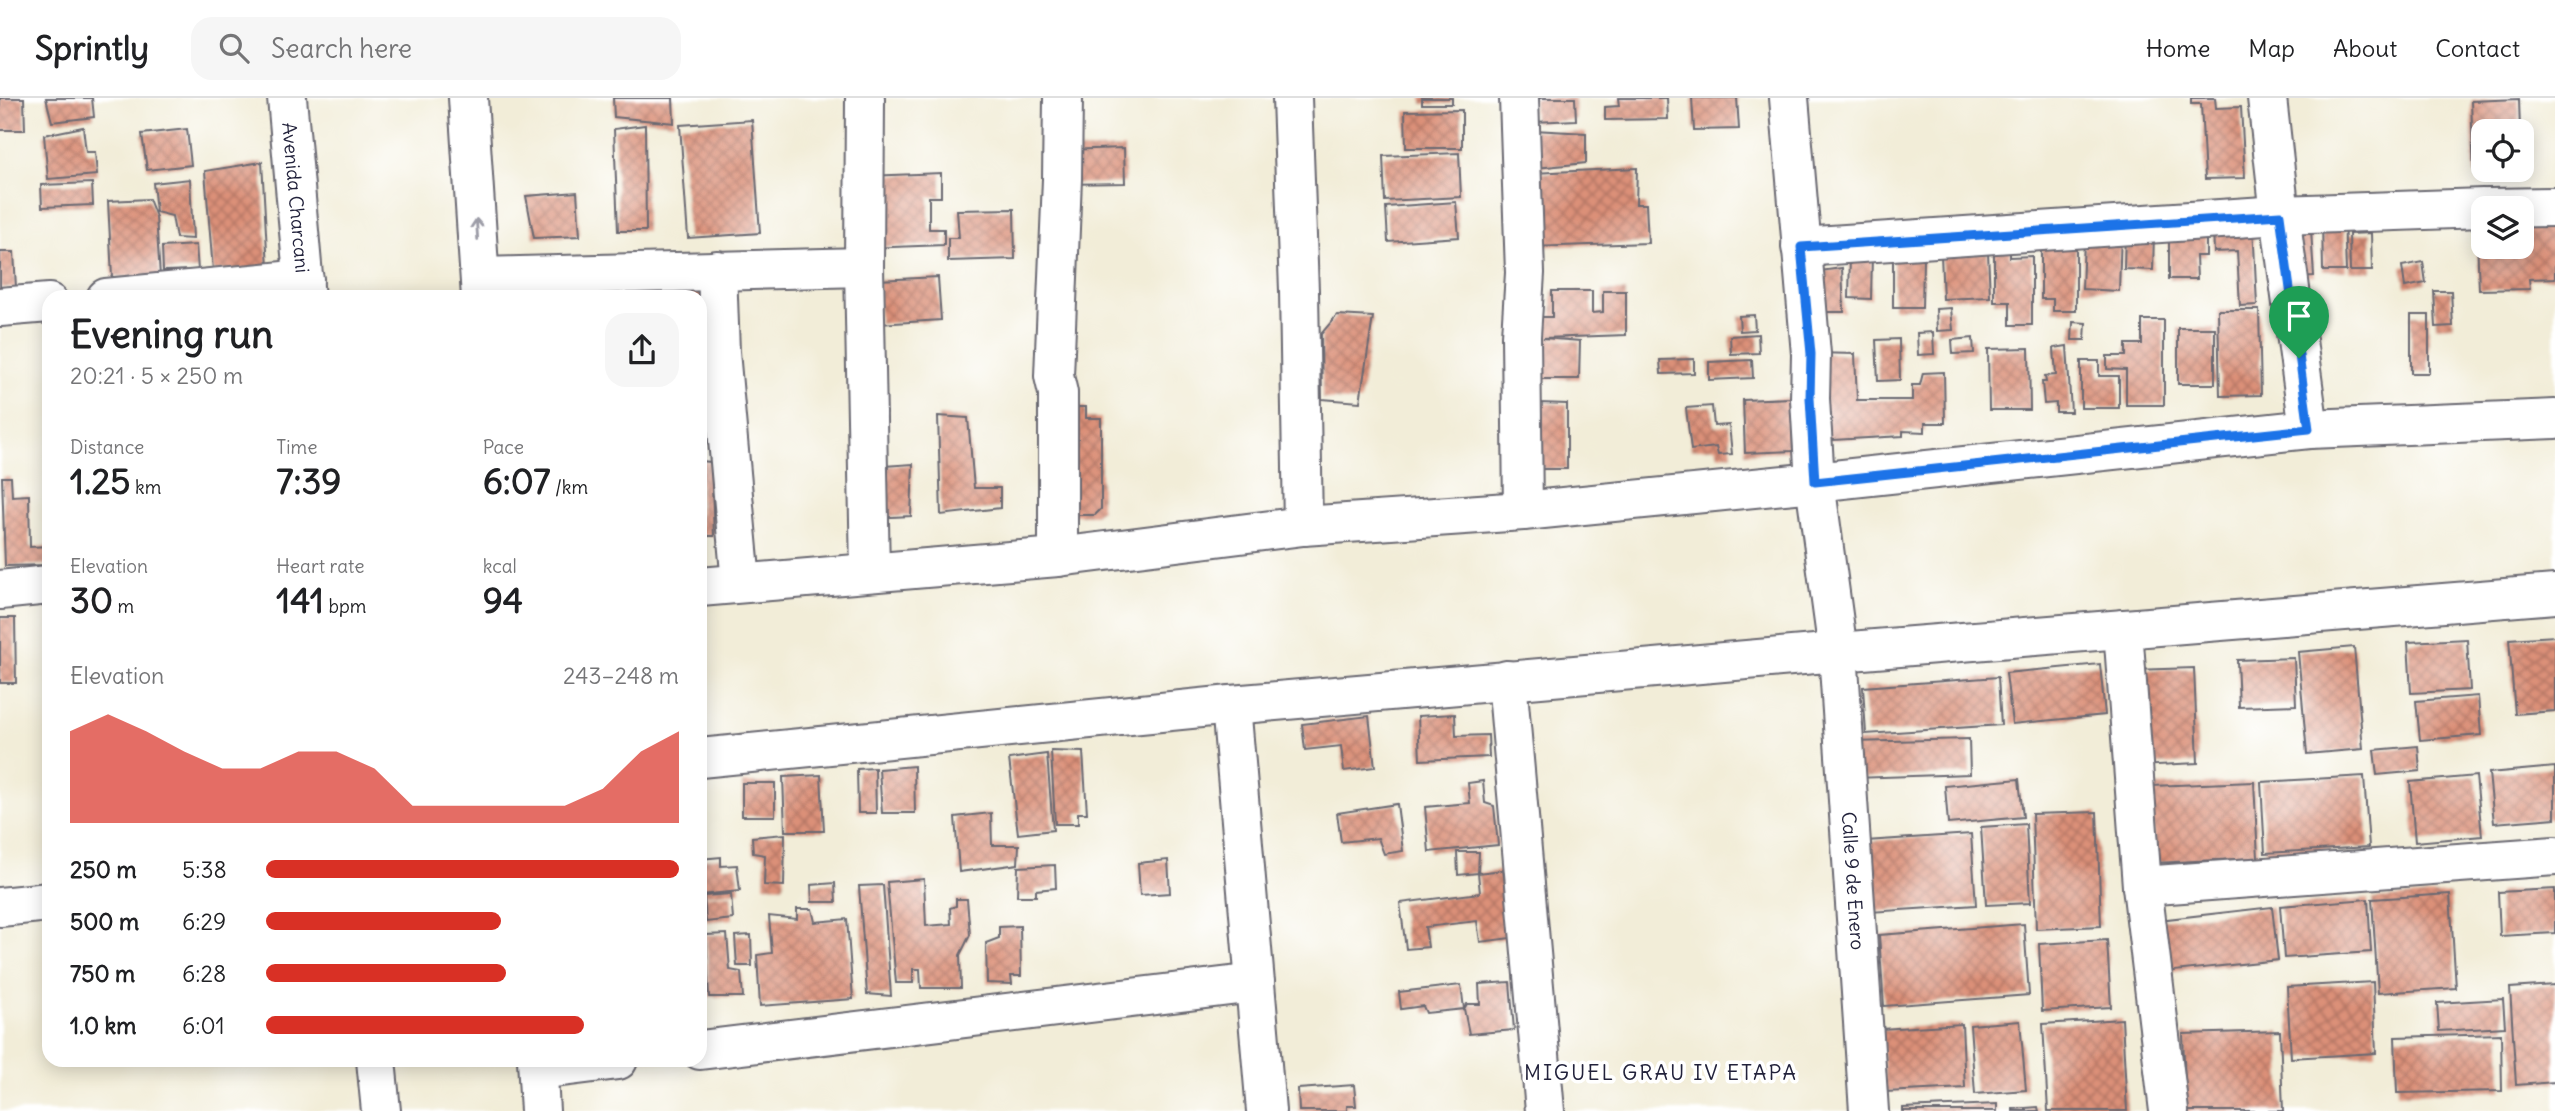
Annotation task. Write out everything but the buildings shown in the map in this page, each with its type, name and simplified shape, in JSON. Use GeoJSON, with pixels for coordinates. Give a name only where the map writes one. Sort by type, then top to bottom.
{"type":"FeatureCollection","features":[{"type":"Feature","properties":{"kind":"street","name":"Avenida Charcani"},"geometry":{"type":"LineString","coordinates":[[287,98],[304,288]]}},
{"type":"Feature","properties":{"kind":"street"},"geometry":{"type":"LineString","coordinates":[[468,98],[481,288],[717,270],[864,267]]}},
{"type":"Feature","properties":{"kind":"street"},"geometry":{"type":"LineString","coordinates":[[865,98],[864,267],[870,572]]}},
{"type":"Feature","properties":{"kind":"street"},"geometry":{"type":"LineString","coordinates":[[1058,557],[1058,393],[1054,376],[1063,98]]}},
{"type":"Feature","properties":{"kind":"street"},"geometry":{"type":"LineString","coordinates":[[1292,98],[1300,291],[1303,526]]}},
{"type":"Feature","properties":{"kind":"street"},"geometry":{"type":"LineString","coordinates":[[1519,98],[1525,273],[1521,337],[1523,511]]}},
{"type":"Feature","properties":{"kind":"street","name":"Calle 9 de Enero"},"geometry":{"type":"LineString","coordinates":[[1789,98],[1811,354],[1810,398],[1815,482],[1838,652],[1869,1111]]}},
{"type":"Feature","properties":{"kind":"street"},"geometry":{"type":"LineString","coordinates":[[2267,98],[2309,429]]}},
{"type":"Feature","properties":{"kind":"street"},"geometry":{"type":"LineString","coordinates":[[2534,207],[2555,207]]}},
{"type":"Feature","properties":{"kind":"street"},"geometry":{"type":"LineString","coordinates":[[1801,247],[2280,215],[2471,209]]}},
{"type":"Feature","properties":{"kind":"street"},"geometry":{"type":"LineString","coordinates":[[717,270],[720,352],[741,583]]}},
{"type":"Feature","properties":{"kind":"street"},"geometry":{"type":"LineString","coordinates":[[264,290],[304,288]]}},
{"type":"Feature","properties":{"kind":"street"},"geometry":{"type":"LineString","coordinates":[[0,307],[42,304]]}},
{"type":"Feature","properties":{"kind":"street"},"geometry":{"type":"LineString","coordinates":[[707,586],[1058,557],[1303,526],[1523,511],[2309,429],[2555,419]]}},
{"type":"Feature","properties":{"kind":"street"},"geometry":{"type":"LineString","coordinates":[[0,590],[42,586]]}},
{"type":"Feature","properties":{"kind":"street"},"geometry":{"type":"LineString","coordinates":[[707,757],[1507,680],[2555,594]]}},
{"type":"Feature","properties":{"kind":"street"},"geometry":{"type":"LineString","coordinates":[[2123,629],[2143,886],[2169,1111]]}},
{"type":"Feature","properties":{"kind":"street"},"geometry":{"type":"LineString","coordinates":[[1507,680],[1545,1111]]}},
{"type":"Feature","properties":{"kind":"street"},"geometry":{"type":"LineString","coordinates":[[1231,705],[1266,1111]]}},
{"type":"Feature","properties":{"kind":"street"},"geometry":{"type":"LineString","coordinates":[[2143,886],[2555,856]]}},
{"type":"Feature","properties":{"kind":"street"},"geometry":{"type":"LineString","coordinates":[[0,907],[42,903]]}},
{"type":"Feature","properties":{"kind":"street"},"geometry":{"type":"LineString","coordinates":[[707,1050],[1255,983]]}},
{"type":"Feature","properties":{"kind":"street"},"geometry":{"type":"LineString","coordinates":[[377,1067],[381,1111]]}},
{"type":"Feature","properties":{"kind":"street"},"geometry":{"type":"LineString","coordinates":[[538,1067],[540,1111]]}},
{"type":"Feature","properties":{"kind":"district","name":"MIGUEL GRAU IV ETAPA"},"geometry":{"type":"Point","coordinates":[1661,1073]}},
{"type":"Feature","properties":{"kind":"route"},"geometry":{"type":"LineString","coordinates":[[2280,215],[2299,358],[2309,429],[1815,482],[1810,398],[1811,354],[1801,247],[2280,215]]}}]}
